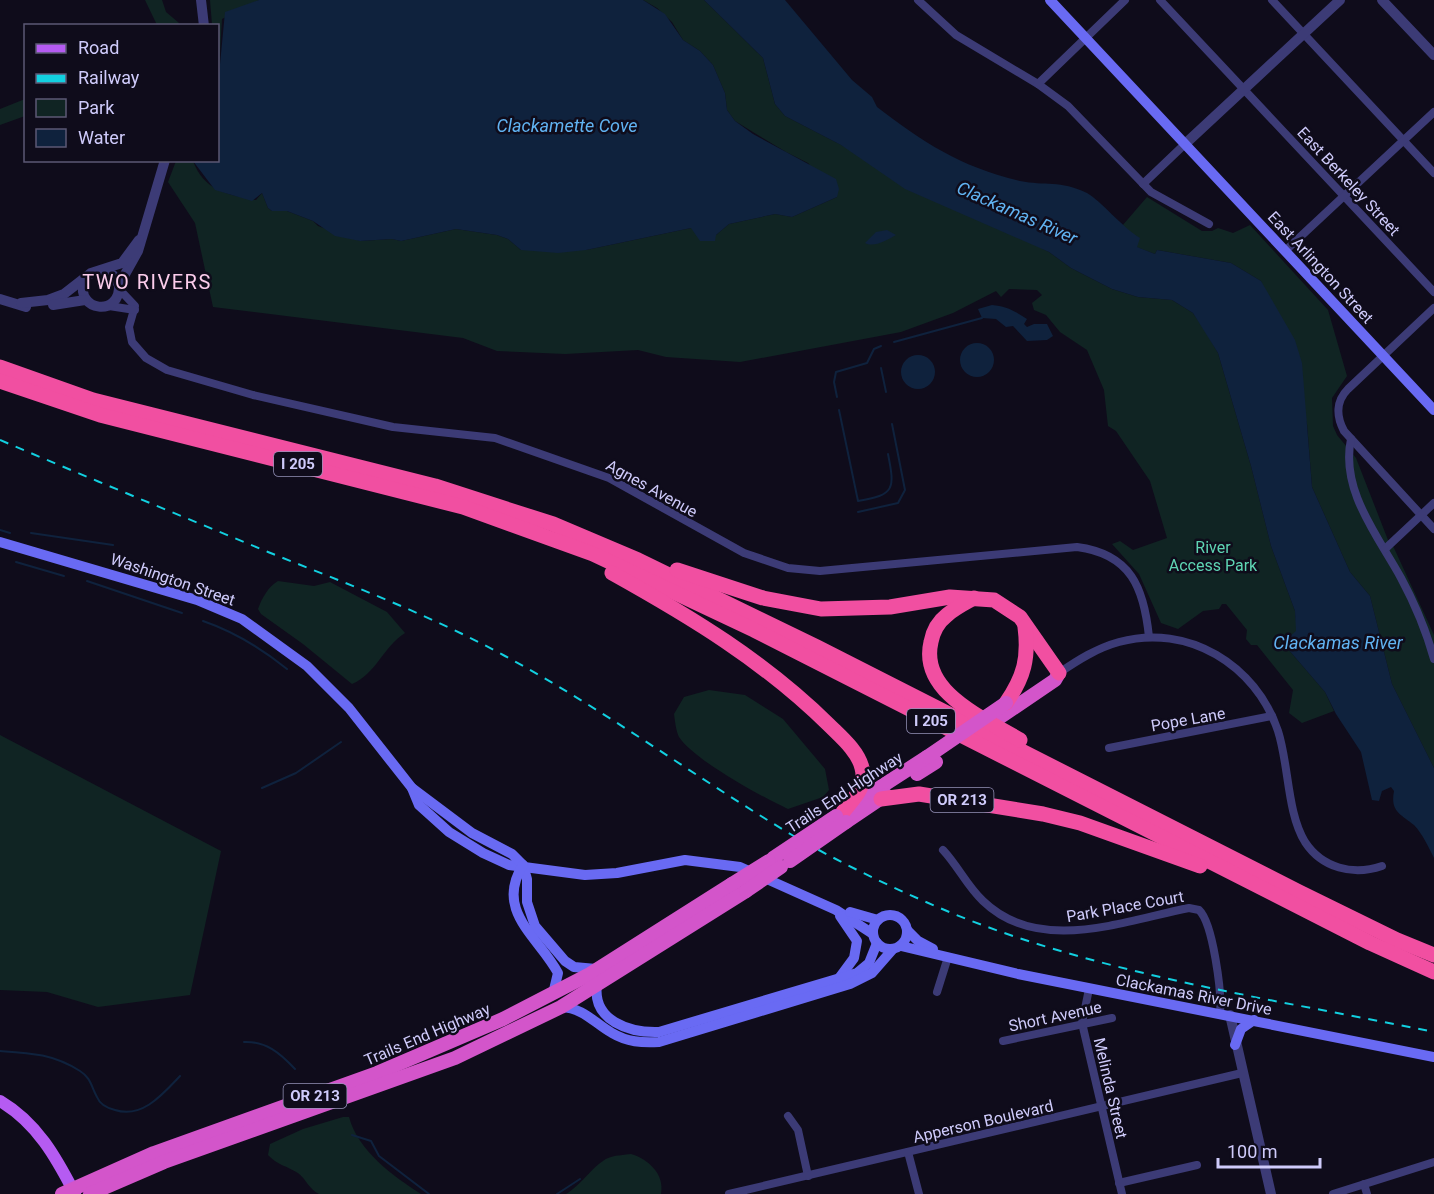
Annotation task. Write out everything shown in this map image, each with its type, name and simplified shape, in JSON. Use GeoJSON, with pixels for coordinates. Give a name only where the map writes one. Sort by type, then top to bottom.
{"type":"FeatureCollection","features":[{"type":"Feature","properties":{"kind":"highway","name":"I 205"},"geometry":{"type":"LineString","coordinates":[[0,368],[65,391],[149,416],[461,493],[553,524],[609,547],[817,647],[1348,916],[1434,955]]}},
{"type":"Feature","properties":{"kind":"highway","name":"I 205"},"geometry":{"type":"LineString","coordinates":[[0,381],[46,399],[112,418],[463,507],[593,554],[753,630],[1267,891],[1434,972]]}},
{"type":"Feature","properties":{"kind":"highway"},"geometry":{"type":"LineString","coordinates":[[609,547],[763,598],[810,608],[867,610],[950,597],[974,598],[1005,605],[1025,624],[1059,673]]}},
{"type":"Feature","properties":{"kind":"highway"},"geometry":{"type":"LineString","coordinates":[[593,554],[608,570],[691,617],[763,666],[838,734],[859,759],[864,776],[859,793],[842,817]]}},
{"type":"Feature","properties":{"kind":"highway"},"geometry":{"type":"LineString","coordinates":[[974,598],[949,613],[935,628],[929,656],[935,677],[948,694],[1038,750],[1069,775]]}},
{"type":"Feature","properties":{"kind":"highway"},"geometry":{"type":"LineString","coordinates":[[1011,705],[1026,666],[1025,624]]}},
{"type":"Feature","properties":{"kind":"highway","name":"Trails End Highway"},"geometry":{"type":"LineString","coordinates":[[90,1194],[164,1162],[248,1135],[455,1058],[561,1007],[746,891],[778,862],[842,817],[1011,705],[1052,673],[1059,673]]}},
{"type":"Feature","properties":{"kind":"highway","name":"Trails End Highway"},"geometry":{"type":"LineString","coordinates":[[842,817],[881,799],[931,759]]}},
{"type":"Feature","properties":{"kind":"highway","name":"OR 213"},"geometry":{"type":"LineString","coordinates":[[881,799],[919,794],[1043,814],[1103,831],[1267,891]]}},
{"type":"Feature","properties":{"kind":"highway","name":"Trails End Highway"},"geometry":{"type":"LineString","coordinates":[[70,1192],[179,1143],[414,1059],[553,994],[732,884],[778,862]]}},
{"type":"Feature","properties":{"kind":"main road","name":"East Arlington Street"},"geometry":{"type":"LineString","coordinates":[[1050,0],[1434,410]]}},
{"type":"Feature","properties":{"kind":"main road","name":"Washington Street"},"geometry":{"type":"LineString","coordinates":[[0,542],[197,600],[242,619],[277,642],[321,680],[349,708],[412,788],[428,798],[459,825],[512,854],[523,865],[591,875],[634,870],[666,862],[707,862],[740,867],[836,910],[878,920]]}},
{"type":"Feature","properties":{"kind":"main road"},"geometry":{"type":"LineString","coordinates":[[523,865],[527,879],[527,902],[536,926],[565,961],[574,967],[596,969]]}},
{"type":"Feature","properties":{"kind":"main road"},"geometry":{"type":"LineString","coordinates":[[523,865],[515,877],[516,908],[524,927],[558,973],[553,994]]}},
{"type":"Feature","properties":{"kind":"main road","name":"Washington Street"},"geometry":{"type":"LineString","coordinates":[[836,910],[875,939]]}},
{"type":"Feature","properties":{"kind":"main road"},"geometry":{"type":"LineString","coordinates":[[836,910],[853,931],[857,941],[854,958],[840,977]]}},
{"type":"Feature","properties":{"kind":"main road","name":"Clackamas River Drive"},"geometry":{"type":"LineString","coordinates":[[878,920],[893,915],[903,920],[907,930],[918,941],[948,957]]}},
{"type":"Feature","properties":{"kind":"main road"},"geometry":{"type":"LineString","coordinates":[[597,985],[598,1003],[608,1018],[627,1028],[648,1033],[676,1028],[857,973],[870,963],[878,920]]}},
{"type":"Feature","properties":{"kind":"main road"},"geometry":{"type":"LineString","coordinates":[[561,1007],[582,1011],[633,1042],[659,1042],[850,984],[872,973],[906,939],[907,930]]}},
{"type":"Feature","properties":{"kind":"main road","name":"Clackamas River Drive"},"geometry":{"type":"LineString","coordinates":[[875,939],[885,948],[897,947],[948,957],[1089,989],[1225,1014],[1434,1058]]}},
{"type":"Feature","properties":{"kind":"main road"},"geometry":{"type":"LineString","coordinates":[[1235,1045],[1241,1029],[1254,1020]]}},
{"type":"Feature","properties":{"kind":"main road"},"geometry":{"type":"LineString","coordinates":[[0,1101],[24,1118],[41,1135],[70,1192]]}},
{"type":"Feature","properties":{"kind":"street"},"geometry":{"type":"LineString","coordinates":[[201,0],[204,24]]}},
{"type":"Feature","properties":{"kind":"street"},"geometry":{"type":"LineString","coordinates":[[918,0],[956,35],[1038,84],[1088,124],[1143,184],[1170,205],[1209,224]]}},
{"type":"Feature","properties":{"kind":"street"},"geometry":{"type":"LineString","coordinates":[[1038,84],[1125,0]]}},
{"type":"Feature","properties":{"kind":"street","name":"East Berkeley Street"},"geometry":{"type":"LineString","coordinates":[[1160,0],[1434,292]]}},
{"type":"Feature","properties":{"kind":"street"},"geometry":{"type":"LineString","coordinates":[[1272,0],[1434,173]]}},
{"type":"Feature","properties":{"kind":"street"},"geometry":{"type":"LineString","coordinates":[[1143,184],[1340,0]]}},
{"type":"Feature","properties":{"kind":"street"},"geometry":{"type":"LineString","coordinates":[[1382,0],[1434,55]]}},
{"type":"Feature","properties":{"kind":"street"},"geometry":{"type":"LineString","coordinates":[[1285,251],[1434,112]]}},
{"type":"Feature","properties":{"kind":"street"},"geometry":{"type":"LineString","coordinates":[[109,306],[117,299],[119,287],[134,261],[164,162]]}},
{"type":"Feature","properties":{"kind":"street"},"geometry":{"type":"LineString","coordinates":[[0,299],[21,303],[59,297],[84,281],[91,273],[122,263],[139,240]]}},
{"type":"Feature","properties":{"kind":"street"},"geometry":{"type":"LineString","coordinates":[[102,270],[113,275],[135,310]]}},
{"type":"Feature","properties":{"kind":"street"},"geometry":{"type":"LineString","coordinates":[[84,281],[85,300],[98,308],[109,306],[135,310]]}},
{"type":"Feature","properties":{"kind":"street"},"geometry":{"type":"LineString","coordinates":[[21,303],[27,307],[38,307],[85,300]]}},
{"type":"Feature","properties":{"kind":"street"},"geometry":{"type":"LineString","coordinates":[[1434,308],[1340,399],[1340,422],[1351,440],[1434,529]]}},
{"type":"Feature","properties":{"kind":"street","name":"Agnes Avenue"},"geometry":{"type":"LineString","coordinates":[[135,310],[129,327],[132,342],[146,358],[166,370],[253,395],[393,427],[495,438],[609,478],[744,553],[788,568],[820,571],[1077,547],[1098,551],[1119,561],[1137,585],[1145,606],[1149,637]]}},
{"type":"Feature","properties":{"kind":"street"},"geometry":{"type":"LineString","coordinates":[[1351,440],[1348,465],[1356,492],[1421,619],[1434,659]]}},
{"type":"Feature","properties":{"kind":"street"},"geometry":{"type":"LineString","coordinates":[[1385,549],[1434,503]]}},
{"type":"Feature","properties":{"kind":"street"},"geometry":{"type":"LineString","coordinates":[[1059,673],[1105,647],[1149,637],[1188,642],[1221,657],[1249,681],[1272,716],[1285,756],[1298,825],[1308,846],[1324,861],[1340,868],[1364,871],[1382,866]]}},
{"type":"Feature","properties":{"kind":"street","name":"Pope Lane"},"geometry":{"type":"LineString","coordinates":[[1108,748],[1272,716]]}},
{"type":"Feature","properties":{"kind":"street","name":"Park Place Court"},"geometry":{"type":"LineString","coordinates":[[944,850],[988,906],[1009,920],[1030,928],[1069,931],[1189,908],[1199,910],[1205,920],[1225,1014]]}},
{"type":"Feature","properties":{"kind":"street"},"geometry":{"type":"LineString","coordinates":[[937,992],[948,957]]}},
{"type":"Feature","properties":{"kind":"street","name":"Melinda Street"},"geometry":{"type":"LineString","coordinates":[[1089,989],[1082,1023],[1122,1194]]}},
{"type":"Feature","properties":{"kind":"street"},"geometry":{"type":"LineString","coordinates":[[1225,1014],[1235,1045],[1271,1194]]}},
{"type":"Feature","properties":{"kind":"street","name":"Short Avenue"},"geometry":{"type":"LineString","coordinates":[[1003,1041],[1112,1018]]}},
{"type":"Feature","properties":{"kind":"street","name":"Apperson Boulevard"},"geometry":{"type":"LineString","coordinates":[[729,1194],[1242,1073]]}},
{"type":"Feature","properties":{"kind":"street"},"geometry":{"type":"LineString","coordinates":[[788,1116],[798,1130],[808,1176]]}},
{"type":"Feature","properties":{"kind":"street"},"geometry":{"type":"LineString","coordinates":[[908,1152],[919,1194]]}},
{"type":"Feature","properties":{"kind":"street"},"geometry":{"type":"LineString","coordinates":[[1333,1194],[1434,1162]]}},
{"type":"Feature","properties":{"kind":"street"},"geometry":{"type":"LineString","coordinates":[[1119,1183],[1197,1165]]}},
{"type":"Feature","properties":{"kind":"street"},"geometry":{"type":"LineString","coordinates":[[1364,1184],[1367,1194]]}},
{"type":"Feature","properties":{"kind":"green space"},"geometry":{"type":"Polygon","coordinates":[[[145,0],[162,0],[166,12],[179,23],[157,24],[145,0]]]}},
{"type":"Feature","properties":{"kind":"green space"},"geometry":{"type":"Polygon","coordinates":[[[210,0],[259,0],[222,19],[219,68],[219,24],[212,24],[210,0]]]}},
{"type":"Feature","properties":{"kind":"green space","name":"River Access Park"},"geometry":{"type":"Polygon","coordinates":[[[643,0],[704,0],[763,58],[775,104],[785,116],[1049,252],[1071,268],[1112,289],[1138,297],[1172,300],[1193,313],[1218,353],[1251,466],[1271,546],[1295,611],[1297,631],[1288,649],[1325,692],[1334,711],[1302,723],[1289,713],[1293,690],[1257,645],[1251,645],[1246,639],[1247,630],[1226,604],[1222,604],[1219,609],[1203,611],[1178,629],[1161,623],[1139,574],[1112,544],[1120,541],[1133,550],[1167,538],[1150,481],[1116,431],[1108,426],[1104,390],[1087,350],[1060,332],[1046,315],[1034,310],[1032,303],[1042,295],[1037,290],[1009,289],[1001,297],[996,291],[953,313],[901,332],[740,362],[666,357],[638,350],[565,354],[497,351],[463,338],[213,307],[195,223],[168,182],[176,162],[194,162],[204,179],[218,190],[256,200],[262,193],[268,208],[272,211],[287,211],[313,221],[318,226],[360,241],[392,239],[401,241],[456,229],[497,235],[508,239],[521,250],[586,250],[691,228],[716,235],[729,224],[775,214],[792,217],[837,197],[808,163],[735,121],[727,110],[725,93],[713,65],[700,51],[683,40],[672,22],[657,8],[643,0]]]}},
{"type":"Feature","properties":{"kind":"green space"},"geometry":{"type":"Polygon","coordinates":[[[24,99],[24,116],[0,125],[0,109],[24,99]]]}},
{"type":"Feature","properties":{"kind":"green space"},"geometry":{"type":"Polygon","coordinates":[[[1147,197],[1202,231],[1212,231],[1218,228],[1233,233],[1250,225],[1328,310],[1347,376],[1332,398],[1333,426],[1337,435],[1356,458],[1388,540],[1394,548],[1434,635],[1434,768],[1392,684],[1370,596],[1350,572],[1312,487],[1307,424],[1261,281],[1231,263],[1157,250],[1155,254],[1136,247],[1122,226],[1147,197]]]}},
{"type":"Feature","properties":{"kind":"green space"},"geometry":{"type":"Polygon","coordinates":[[[278,581],[314,586],[330,582],[387,612],[405,633],[391,645],[367,674],[352,684],[303,644],[261,614],[258,609],[261,601],[278,581]]]}},
{"type":"Feature","properties":{"kind":"green space"},"geometry":{"type":"Polygon","coordinates":[[[709,690],[745,695],[783,719],[825,769],[829,790],[823,797],[788,809],[729,777],[687,746],[678,735],[674,714],[684,697],[709,690]]]}},
{"type":"Feature","properties":{"kind":"green space"},"geometry":{"type":"Polygon","coordinates":[[[0,735],[221,851],[190,995],[98,1007],[47,992],[0,990],[0,735]]]}},
{"type":"Feature","properties":{"kind":"green space"},"geometry":{"type":"Polygon","coordinates":[[[349,1117],[360,1141],[378,1162],[421,1194],[319,1194],[298,1173],[268,1155],[270,1144],[303,1129],[349,1117]]]}},
{"type":"Feature","properties":{"kind":"green space"},"geometry":{"type":"Polygon","coordinates":[[[631,1154],[654,1168],[662,1187],[661,1194],[566,1194],[605,1159],[631,1154]]]}},
{"type":"Feature","properties":{"kind":"water","name":"Clackamette Cove"},"geometry":{"type":"Polygon","coordinates":[[[259,0],[643,0],[665,14],[683,40],[700,51],[713,65],[725,93],[727,110],[735,121],[753,134],[836,179],[839,189],[837,197],[792,217],[775,214],[729,224],[716,235],[715,241],[700,241],[691,228],[586,250],[558,253],[521,250],[508,239],[497,235],[456,229],[401,241],[392,239],[360,241],[335,236],[313,221],[287,211],[272,211],[268,208],[262,193],[252,201],[215,190],[194,162],[219,162],[219,75],[225,12],[259,0]]]}},
{"type":"Feature","properties":{"kind":"water","name":"Clackamas River"},"geometry":{"type":"Polygon","coordinates":[[[704,0],[785,0],[852,80],[872,97],[877,107],[927,143],[979,169],[1020,181],[1069,186],[1087,193],[1140,238],[1137,247],[1155,254],[1157,250],[1231,263],[1261,281],[1295,340],[1302,363],[1312,487],[1350,572],[1370,596],[1392,684],[1434,768],[1434,858],[1417,828],[1395,808],[1394,791],[1391,787],[1382,791],[1379,801],[1372,800],[1361,752],[1336,714],[1325,692],[1288,649],[1287,639],[1296,631],[1295,611],[1271,546],[1251,466],[1218,353],[1193,313],[1172,300],[1138,297],[1112,289],[1071,268],[1049,252],[905,189],[841,145],[785,116],[775,104],[763,58],[704,0]]]}},
{"type":"Feature","properties":{"kind":"water"},"geometry":{"type":"Polygon","coordinates":[[[887,230],[896,235],[876,244],[865,243],[876,232],[887,230]]]}},
{"type":"Feature","properties":{"kind":"water"},"geometry":{"type":"Polygon","coordinates":[[[992,305],[1006,308],[1023,316],[1027,319],[1024,324],[1027,327],[1034,324],[1047,324],[1053,336],[1047,340],[1027,341],[1013,326],[1006,327],[996,319],[982,318],[978,309],[992,305]]]}},
{"type":"Feature","properties":{"kind":"water"},"geometry":{"type":"Polygon","coordinates":[[[977,343],[989,348],[994,360],[989,372],[977,377],[965,372],[960,360],[965,348],[977,343]]]}},
{"type":"Feature","properties":{"kind":"water"},"geometry":{"type":"Polygon","coordinates":[[[918,355],[930,360],[935,372],[930,384],[918,389],[906,384],[901,372],[906,360],[918,355]]]}},
{"type":"Feature","properties":{"kind":"waterway"},"geometry":{"type":"LineString","coordinates":[[894,342],[982,318]]}},
{"type":"Feature","properties":{"kind":"waterway"},"geometry":{"type":"LineString","coordinates":[[837,397],[834,382],[836,372],[867,363],[874,349],[881,346]]}},
{"type":"Feature","properties":{"kind":"waterway"},"geometry":{"type":"LineString","coordinates":[[881,368],[886,392]]}},
{"type":"Feature","properties":{"kind":"waterway"},"geometry":{"type":"LineString","coordinates":[[839,410],[858,501],[879,496],[890,488],[888,454]]}},
{"type":"Feature","properties":{"kind":"waterway"},"geometry":{"type":"LineString","coordinates":[[858,512],[898,503],[905,490],[892,424]]}},
{"type":"Feature","properties":{"kind":"waterway"},"geometry":{"type":"LineString","coordinates":[[0,530],[10,533]]}},
{"type":"Feature","properties":{"kind":"waterway"},"geometry":{"type":"LineString","coordinates":[[31,533],[113,545]]}},
{"type":"Feature","properties":{"kind":"waterway"},"geometry":{"type":"LineString","coordinates":[[16,562],[64,576]]}},
{"type":"Feature","properties":{"kind":"waterway"},"geometry":{"type":"LineString","coordinates":[[87,581],[182,613]]}},
{"type":"Feature","properties":{"kind":"waterway"},"geometry":{"type":"LineString","coordinates":[[203,621],[247,641],[287,669]]}},
{"type":"Feature","properties":{"kind":"waterway"},"geometry":{"type":"LineString","coordinates":[[262,788],[296,773],[341,742]]}},
{"type":"Feature","properties":{"kind":"waterway"},"geometry":{"type":"LineString","coordinates":[[244,1042],[252,1042],[272,1049],[295,1069]]}},
{"type":"Feature","properties":{"kind":"waterway"},"geometry":{"type":"LineString","coordinates":[[0,1051],[42,1055],[70,1065],[86,1076],[102,1104],[125,1112],[143,1108],[151,1103],[180,1076]]}},
{"type":"Feature","properties":{"kind":"waterway"},"geometry":{"type":"LineString","coordinates":[[352,1135],[371,1141],[379,1156],[429,1194]]}},
{"type":"Feature","properties":{"kind":"waterway"},"geometry":{"type":"LineString","coordinates":[[557,1194],[580,1179]]}},
{"type":"Feature","properties":{"kind":"railway"},"geometry":{"type":"LineString","coordinates":[[0,440],[388,601],[477,641],[614,721],[792,835],[872,877],[954,914],[1012,936],[1130,970],[1252,997],[1434,1032]]}},
{"type":"Feature","properties":{"kind":"district","name":"TWO RIVERS"},"geometry":{"type":"Point","coordinates":[147,282]}}]}
